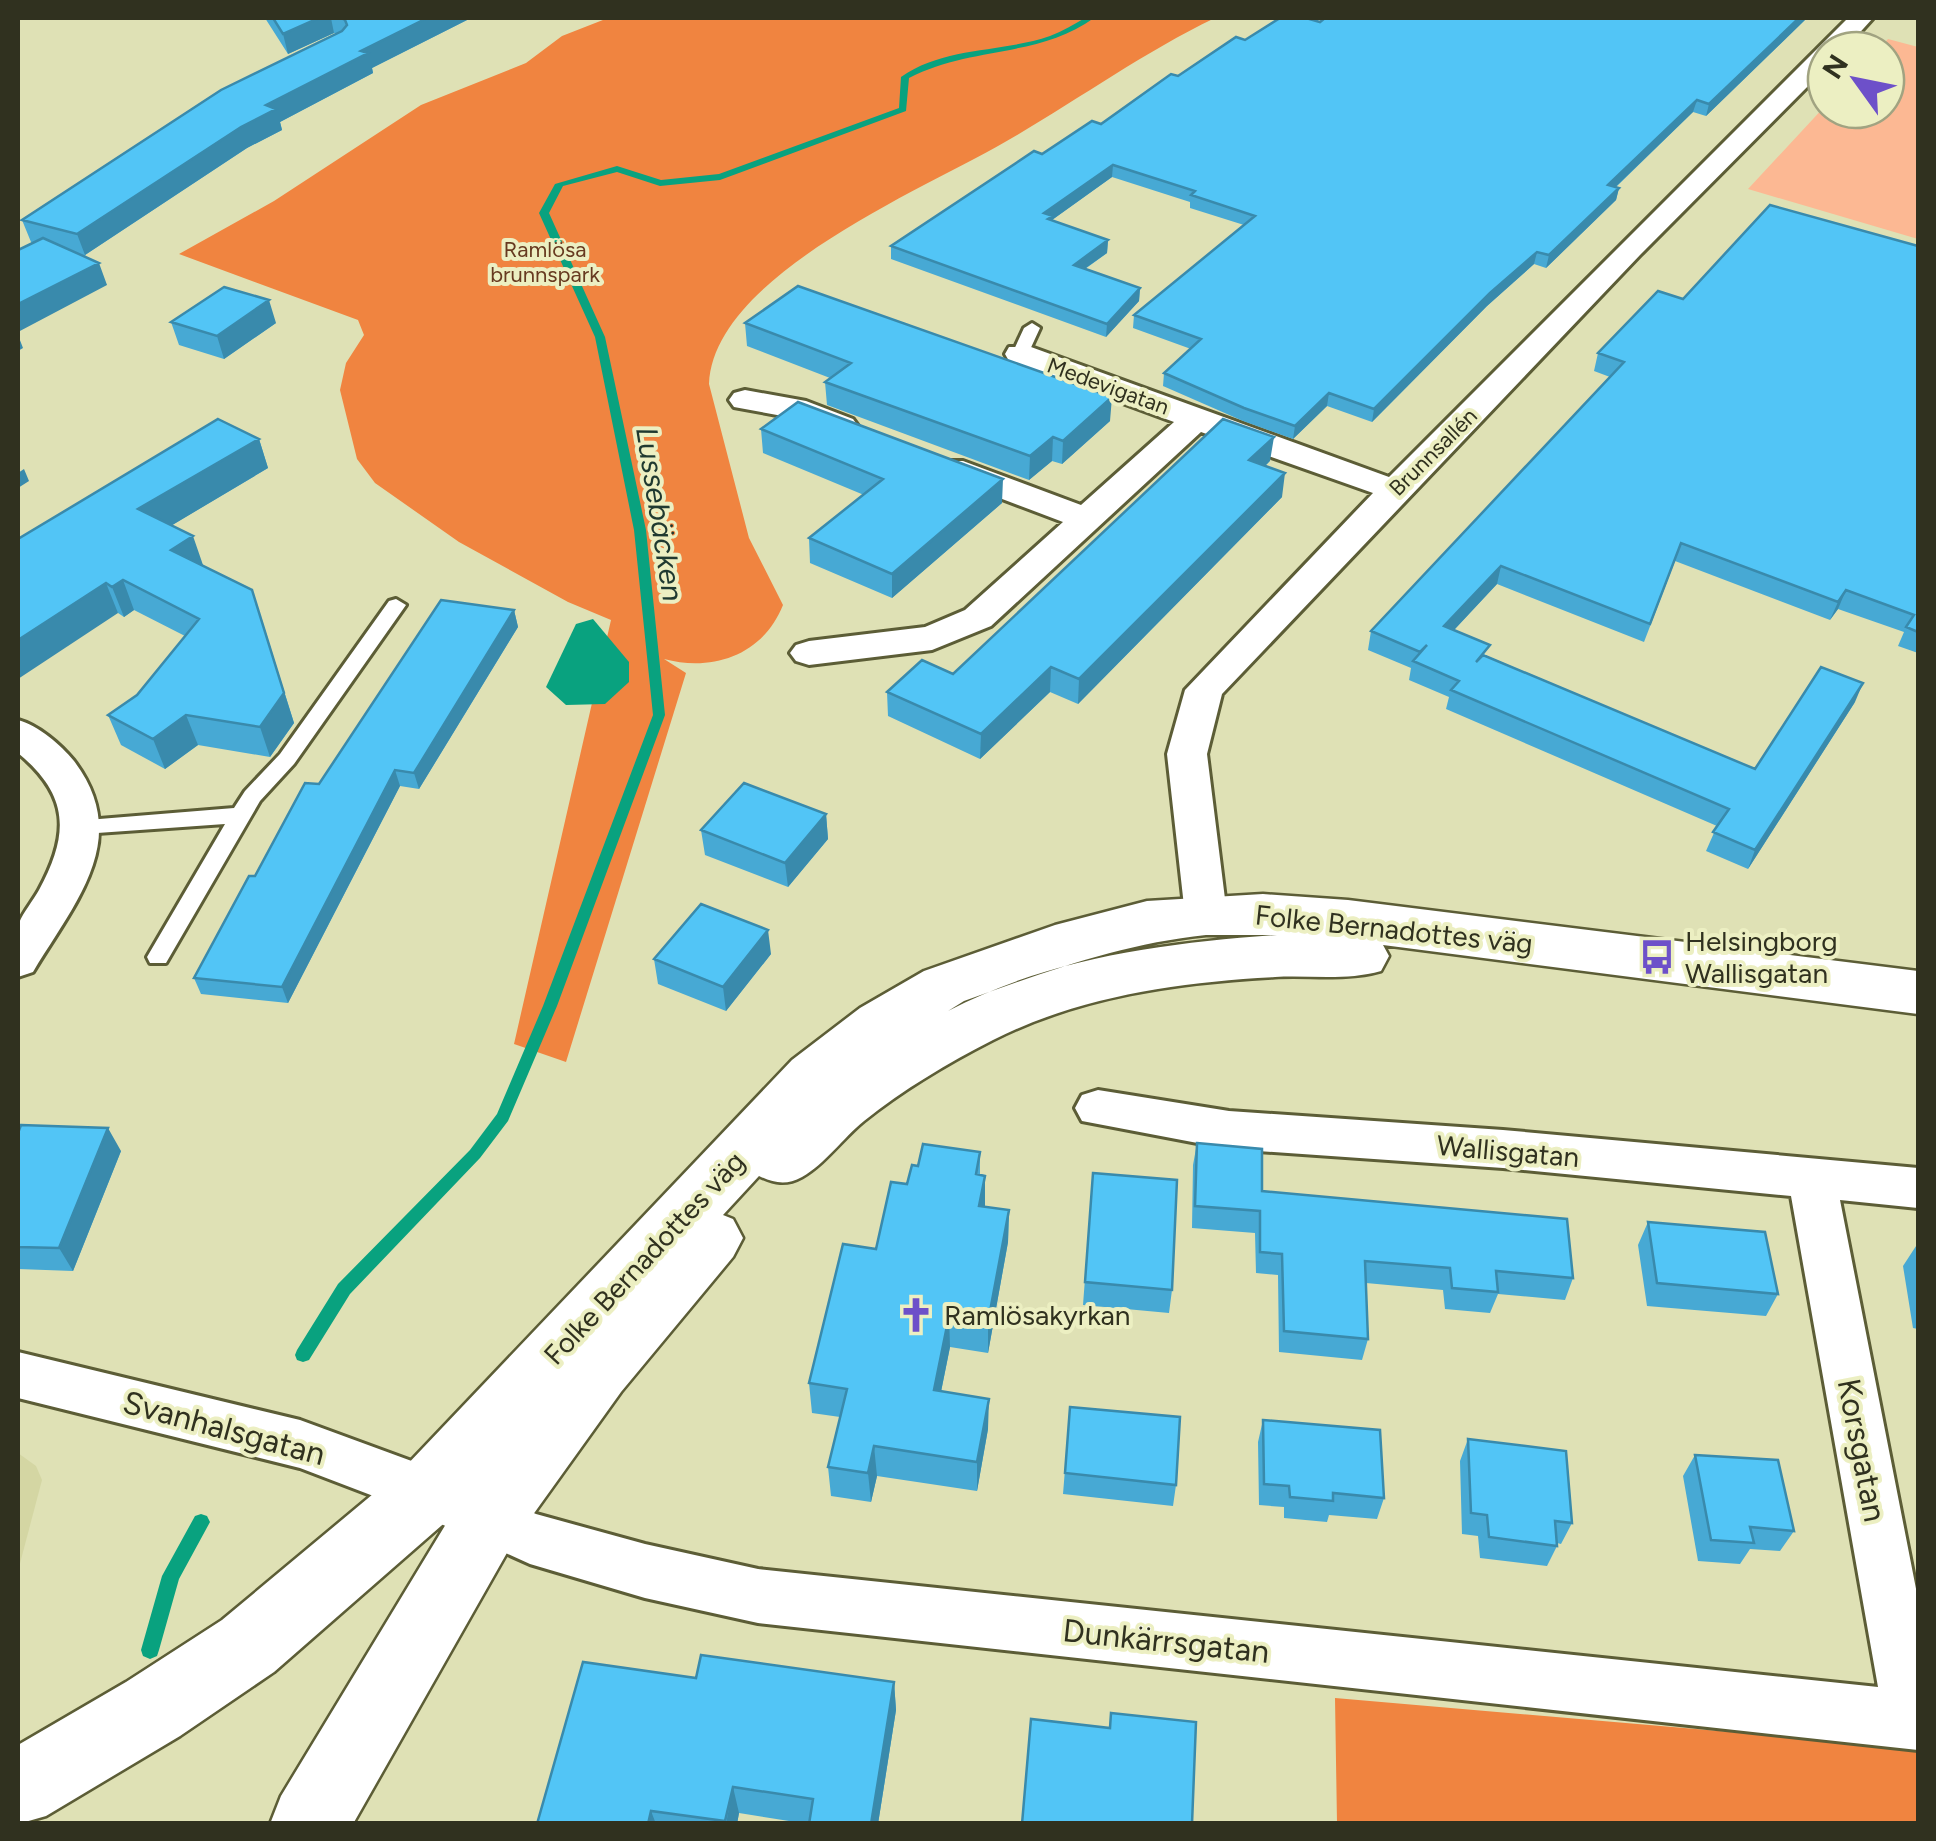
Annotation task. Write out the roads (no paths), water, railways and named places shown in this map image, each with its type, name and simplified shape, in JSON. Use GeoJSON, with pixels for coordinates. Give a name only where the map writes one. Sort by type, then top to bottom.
{"type":"FeatureCollection","features":[{"type":"Feature","properties":{"kind":"street","name":"Brunnsallén"},"geometry":{"type":"LineString","coordinates":[[1206,915],[1187,754],[1204,690],[1395,490],[1806,74]]}},
{"type":"Feature","properties":{"kind":"street","name":"Medevigatan"},"geometry":{"type":"LineString","coordinates":[[1026,341],[1196,419],[1395,490]]}},
{"type":"Feature","properties":{"kind":"street"},"geometry":{"type":"LineString","coordinates":[[745,400],[795,408],[868,436]]}},
{"type":"Feature","properties":{"kind":"street","name":"Medevigatan"},"geometry":{"type":"LineString","coordinates":[[809,653],[878,647],[955,630],[978,618],[1196,419]]}},
{"type":"Feature","properties":{"kind":"street"},"geometry":{"type":"LineString","coordinates":[[922,457],[1086,520]]}},
{"type":"Feature","properties":{"kind":"street"},"geometry":{"type":"LineString","coordinates":[[18,733],[51,759],[68,781],[80,802],[83,826],[67,875],[18,960]]}},
{"type":"Feature","properties":{"kind":"street","name":"Folke Bernadottes väg"},"geometry":{"type":"LineString","coordinates":[[458,1506],[753,1140],[814,1076],[849,1046],[944,986],[1075,939],[1148,921],[1263,914],[1348,920],[1918,993]]}},
{"type":"Feature","properties":{"kind":"street","name":"Folke Bernadottes väg"},"geometry":{"type":"LineString","coordinates":[[458,1506],[596,1371],[782,1158],[822,1119],[875,1080],[946,1037],[1004,1010],[1103,977],[1160,965],[1291,954],[1384,957],[1918,1025]]}},
{"type":"Feature","properties":{"kind":"street","name":"Wallisgatan"},"geometry":{"type":"LineString","coordinates":[[1098,1108],[1229,1130],[1503,1150],[1918,1188]]}},
{"type":"Feature","properties":{"kind":"street","name":"Korsgatan"},"geometry":{"type":"LineString","coordinates":[[1812,1180],[1916,1720]]}},
{"type":"Feature","properties":{"kind":"street","name":"Svanhalsgatan"},"geometry":{"type":"LineString","coordinates":[[18,1375],[300,1444],[458,1506]]}},
{"type":"Feature","properties":{"kind":"street"},"geometry":{"type":"LineString","coordinates":[[18,1788],[153,1709],[458,1506]]}},
{"type":"Feature","properties":{"kind":"street"},"geometry":{"type":"LineString","coordinates":[[309,1824],[458,1506]]}},
{"type":"Feature","properties":{"kind":"street","name":"Dunkärrsgatan"},"geometry":{"type":"LineString","coordinates":[[458,1506],[530,1538],[644,1572],[758,1596],[1916,1720]]}},
{"type":"Feature","properties":{"kind":"lane"},"geometry":{"type":"LineString","coordinates":[[158,958],[252,796],[287,760],[396,606]]}},
{"type":"Feature","properties":{"kind":"lane"},"geometry":{"type":"LineString","coordinates":[[83,826],[241,815]]}},
{"type":"Feature","properties":{"kind":"waterway","name":"Lussebäcken"},"geometry":{"type":"LineString","coordinates":[[303,1355],[344,1289],[475,1154],[503,1117],[550,1006],[659,715],[640,530],[600,337],[544,213],[559,184],[617,169],[660,183],[720,177],[903,109],[905,77],[922,68],[957,56],[1048,39],[1090,18]]}},
{"type":"Feature","properties":{"kind":"waterway","name":"Lussebäcken"},"geometry":{"type":"LineString","coordinates":[[150,1650],[171,1576],[201,1522]]}},
{"type":"Feature","properties":{"kind":"place","name":"Helsingborg Wallisgatan"},"geometry":{"type":"Point","coordinates":[1657,957]}},
{"type":"Feature","properties":{"kind":"place","name":"Ramlösakyrkan"},"geometry":{"type":"Point","coordinates":[916,1315]}},
{"type":"Feature","properties":{"kind":"park label","name":"Ramlösa brunnspark"},"geometry":{"type":"Point","coordinates":[545,262]}}]}
